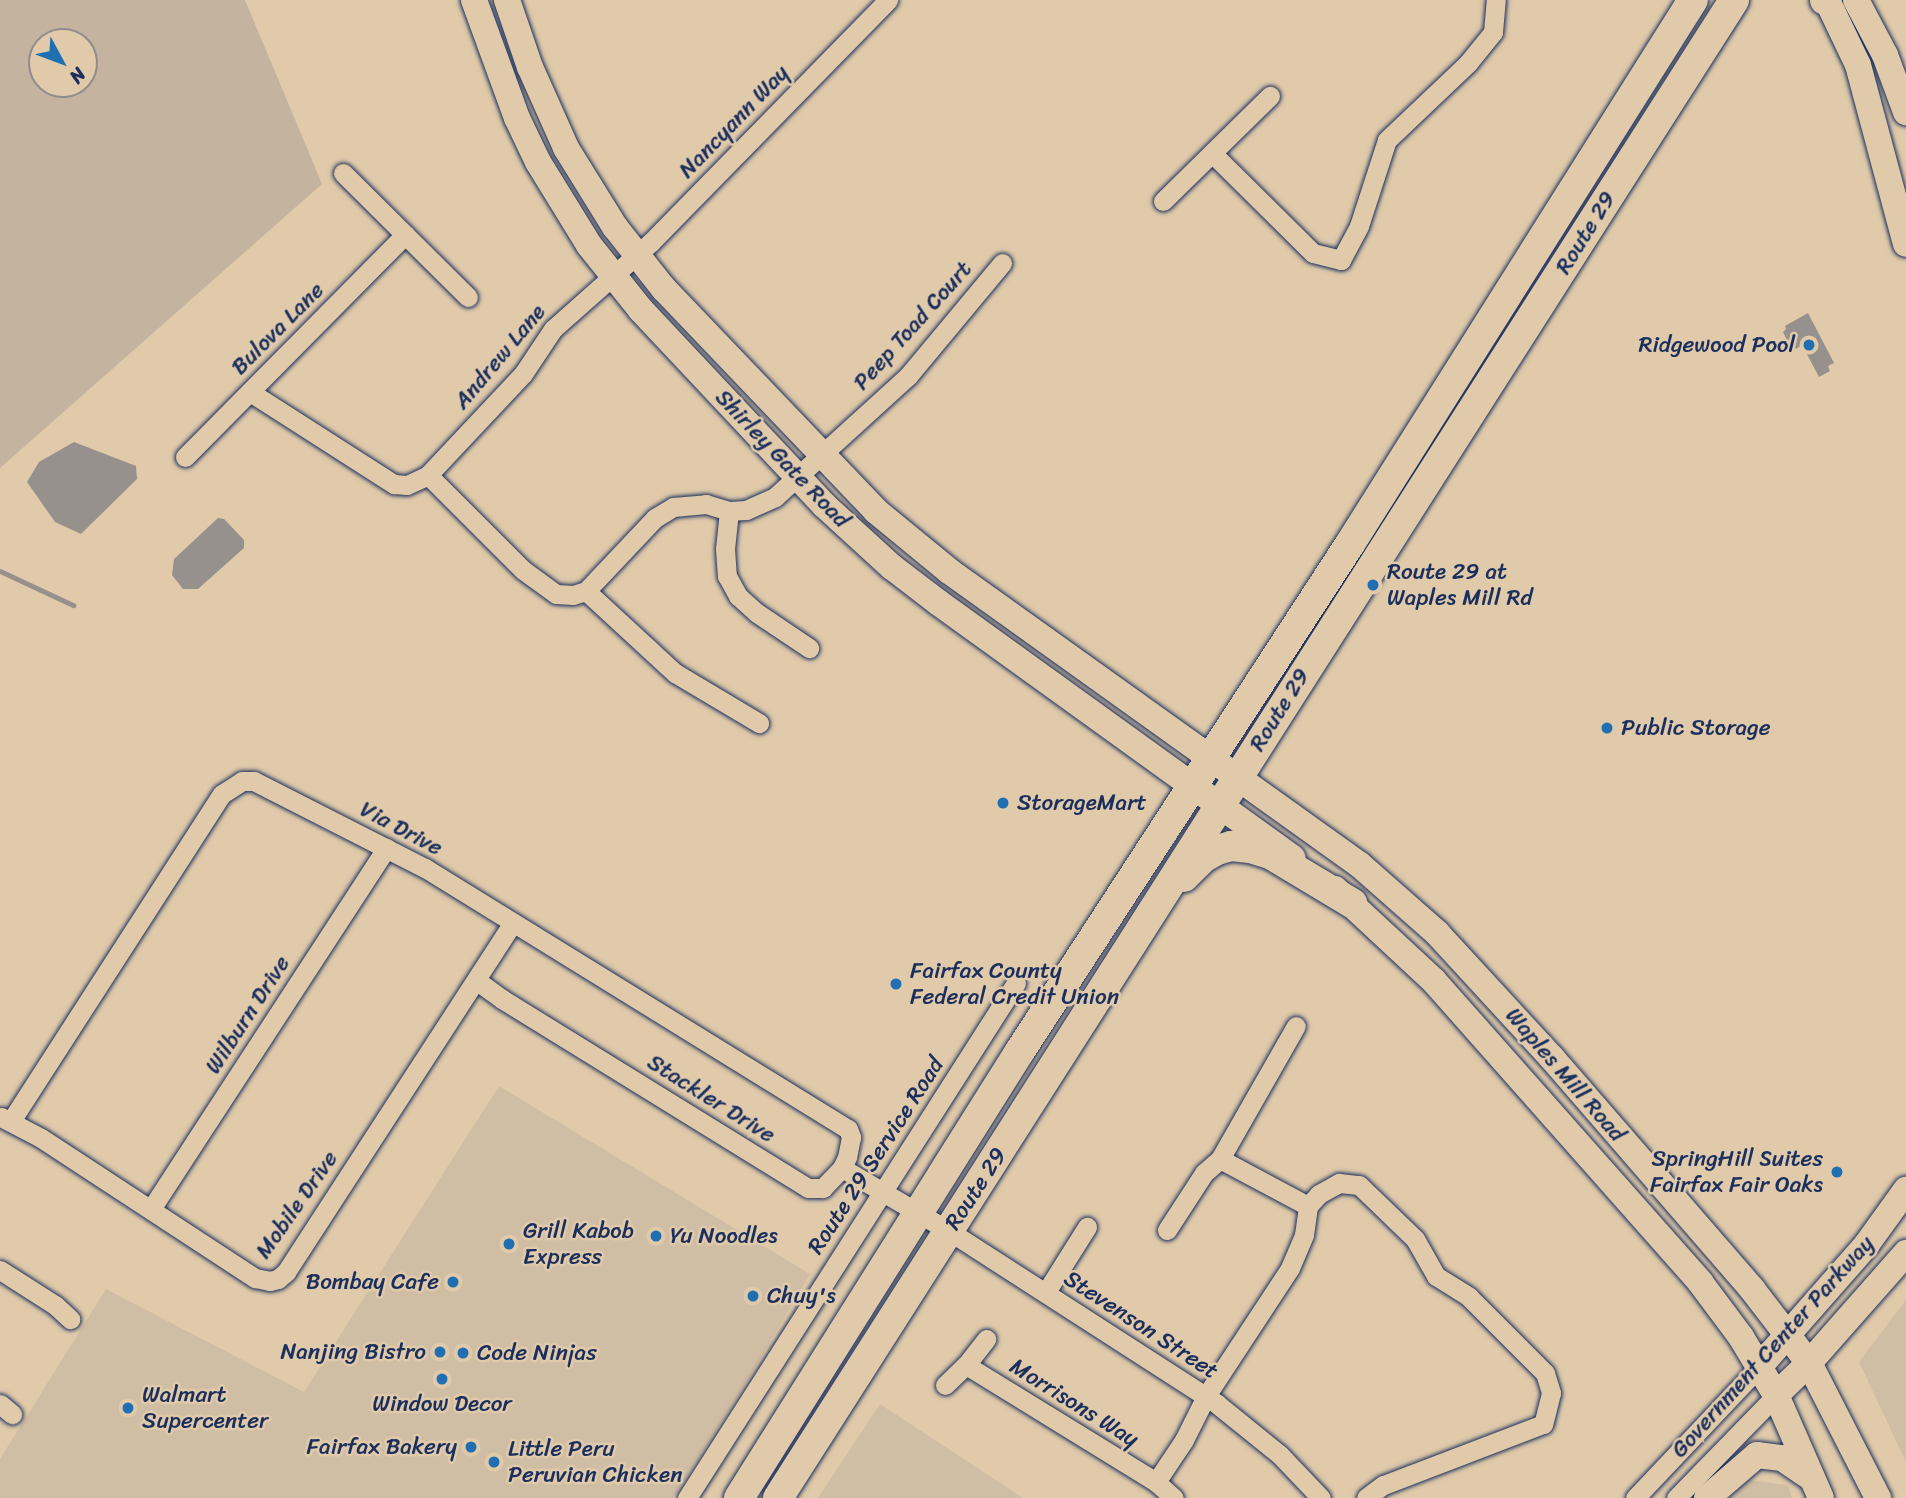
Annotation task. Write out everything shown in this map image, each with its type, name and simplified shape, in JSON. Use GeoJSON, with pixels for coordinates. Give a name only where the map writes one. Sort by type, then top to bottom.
{"type":"FeatureCollection","features":[{"type":"Feature","properties":{"kind":"main road","name":"Shirley Gate Road"},"geometry":{"type":"LineString","coordinates":[[474,0],[500,78],[538,162],[563,205],[613,277],[798,478],[855,534],[902,574],[1220,804]]}},
{"type":"Feature","properties":{"kind":"main road","name":"Shirley Gate Road"},"geometry":{"type":"LineString","coordinates":[[507,0],[530,66],[566,148],[590,189],[636,256],[822,456],[876,511],[949,571],[1237,778]]}},
{"type":"Feature","properties":{"kind":"main road","name":"Route 29"},"geometry":{"type":"LineString","coordinates":[[739,1498],[805,1397],[1026,1041],[1212,759],[1693,0]]}},
{"type":"Feature","properties":{"kind":"main road","name":"Route 29"},"geometry":{"type":"LineString","coordinates":[[778,1498],[1734,0]]}},
{"type":"Feature","properties":{"kind":"main road"},"geometry":{"type":"LineString","coordinates":[[1715,30],[1756,0]]}},
{"type":"Feature","properties":{"kind":"main road"},"geometry":{"type":"LineString","coordinates":[[1834,0],[1885,55],[1906,112]]}},
{"type":"Feature","properties":{"kind":"main road"},"geometry":{"type":"LineString","coordinates":[[1834,0],[1858,65],[1906,244]]}},
{"type":"Feature","properties":{"kind":"main road","name":"Waples Mill Road"},"geometry":{"type":"LineString","coordinates":[[1237,778],[1392,890],[1460,957],[1728,1259],[1809,1363],[1878,1498]]}},
{"type":"Feature","properties":{"kind":"main road","name":"Waples Mill Road"},"geometry":{"type":"LineString","coordinates":[[1220,804],[1352,903],[1434,981],[1700,1282],[1760,1366],[1776,1395],[1816,1488]]}},
{"type":"Feature","properties":{"kind":"main road"},"geometry":{"type":"LineString","coordinates":[[1138,935],[1203,858],[1231,846],[1270,854],[1352,903]]}},
{"type":"Feature","properties":{"kind":"main road","name":"Government Center Parkway"},"geometry":{"type":"LineString","coordinates":[[1760,1366],[1867,1244],[1906,1190]]}},
{"type":"Feature","properties":{"kind":"main road","name":"Government Center Parkway"},"geometry":{"type":"LineString","coordinates":[[1776,1395],[1809,1363],[1906,1252]]}},
{"type":"Feature","properties":{"kind":"main road"},"geometry":{"type":"LineString","coordinates":[[1707,1498],[1757,1455],[1782,1458],[1816,1488]]}},
{"type":"Feature","properties":{"kind":"street","name":"Nancyann Way"},"geometry":{"type":"LineString","coordinates":[[613,277],[888,0]]}},
{"type":"Feature","properties":{"kind":"street"},"geometry":{"type":"LineString","coordinates":[[1212,153],[1313,253],[1342,260],[1359,226],[1387,140],[1468,63],[1493,32],[1496,0]]}},
{"type":"Feature","properties":{"kind":"street"},"geometry":{"type":"LineString","coordinates":[[1163,201],[1270,96]]}},
{"type":"Feature","properties":{"kind":"street"},"geometry":{"type":"LineString","coordinates":[[343,173],[468,297]]}},
{"type":"Feature","properties":{"kind":"street","name":"Bulova Lane"},"geometry":{"type":"LineString","coordinates":[[185,457],[405,235]]}},
{"type":"Feature","properties":{"kind":"street","name":"Peep Toad Court"},"geometry":{"type":"LineString","coordinates":[[729,511],[759,506],[798,478],[908,376],[1002,263]]}},
{"type":"Feature","properties":{"kind":"street","name":"Andrew Lane"},"geometry":{"type":"LineString","coordinates":[[428,475],[523,374],[553,330],[613,277]]}},
{"type":"Feature","properties":{"kind":"street"},"geometry":{"type":"LineString","coordinates":[[250,392],[394,484],[407,485],[428,475],[523,570],[556,594],[573,595],[586,591],[654,518],[673,507],[706,505],[729,511],[725,549],[727,576],[738,596],[757,613],[809,648]]}},
{"type":"Feature","properties":{"kind":"street"},"geometry":{"type":"LineString","coordinates":[[586,591],[675,673],[759,723]]}},
{"type":"Feature","properties":{"kind":"street","name":"Via Drive"},"geometry":{"type":"LineString","coordinates":[[6,1119],[222,794],[242,781],[263,784],[425,868],[848,1129],[851,1137],[842,1168]]}},
{"type":"Feature","properties":{"kind":"street","name":"Wilburn Drive"},"geometry":{"type":"LineString","coordinates":[[151,1209],[386,848]]}},
{"type":"Feature","properties":{"kind":"street","name":"Mobile Drive"},"geometry":{"type":"LineString","coordinates":[[6,1119],[151,1209],[255,1278],[262,1281],[278,1279],[286,1272],[513,923]]}},
{"type":"Feature","properties":{"kind":"street","name":"Stackler Drive"},"geometry":{"type":"LineString","coordinates":[[476,980],[502,999],[808,1188],[823,1188],[842,1168]]}},
{"type":"Feature","properties":{"kind":"street","name":"Route 29 Service Road"},"geometry":{"type":"LineString","coordinates":[[687,1498],[1016,983]]}},
{"type":"Feature","properties":{"kind":"street"},"geometry":{"type":"LineString","coordinates":[[1167,1230],[1204,1173],[1220,1159],[1296,1026]]}},
{"type":"Feature","properties":{"kind":"street"},"geometry":{"type":"LineString","coordinates":[[1220,1159],[1308,1206]]}},
{"type":"Feature","properties":{"kind":"street"},"geometry":{"type":"LineString","coordinates":[[842,1168],[881,1194],[919,1214]]}},
{"type":"Feature","properties":{"kind":"street"},"geometry":{"type":"LineString","coordinates":[[1156,1482],[1184,1440],[1206,1396],[1290,1268],[1304,1235],[1308,1206],[1320,1194],[1339,1182],[1359,1185],[1415,1239],[1436,1276],[1469,1297],[1545,1373],[1551,1393],[1544,1424],[1383,1485],[1366,1498]]}},
{"type":"Feature","properties":{"kind":"street","name":"Stevenson Street"},"geometry":{"type":"LineString","coordinates":[[919,1214],[1046,1292],[1206,1396],[1248,1427],[1321,1498]]}},
{"type":"Feature","properties":{"kind":"street"},"geometry":{"type":"LineString","coordinates":[[1046,1292],[1087,1227]]}},
{"type":"Feature","properties":{"kind":"street"},"geometry":{"type":"LineString","coordinates":[[0,1270],[55,1305],[70,1319]]}},
{"type":"Feature","properties":{"kind":"street"},"geometry":{"type":"LineString","coordinates":[[944,1385],[966,1365],[986,1339]]}},
{"type":"Feature","properties":{"kind":"street","name":"Morrisons Way"},"geometry":{"type":"LineString","coordinates":[[966,1365],[1156,1482],[1174,1498]]}},
{"type":"Feature","properties":{"kind":"street","name":"Government Center Parkway"},"geometry":{"type":"LineString","coordinates":[[1635,1498],[1760,1366]]}},
{"type":"Feature","properties":{"kind":"street","name":"Government Center Parkway"},"geometry":{"type":"LineString","coordinates":[[1676,1498],[1776,1395]]}},
{"type":"Feature","properties":{"kind":"shaded area"},"geometry":{"type":"Polygon","coordinates":[[[0,0],[245,0],[322,184],[0,468],[0,0]]]}},
{"type":"Feature","properties":{"kind":"shaded area","name":"Ridgewood Pool"},"geometry":{"type":"Polygon","coordinates":[[[1808,313],[1834,363],[1828,366],[1830,371],[1819,377],[1802,345],[1796,349],[1793,344],[1790,346],[1783,332],[1785,326],[1808,313]]]}},
{"type":"Feature","properties":{"kind":"shaded area"},"geometry":{"type":"Polygon","coordinates":[[[74,442],[136,466],[137,479],[81,534],[55,522],[27,482],[39,462],[74,442]]]}},
{"type":"Feature","properties":{"kind":"shaded area"},"geometry":{"type":"Polygon","coordinates":[[[218,518],[224,519],[244,540],[244,548],[198,589],[183,589],[172,575],[174,559],[218,518]]]}},
{"type":"Feature","properties":{"kind":"shaded area"},"geometry":{"type":"Polygon","coordinates":[[[499,1086],[810,1274],[743,1388],[673,1498],[0,1498],[0,1459],[106,1289],[304,1392],[499,1086]]]}},
{"type":"Feature","properties":{"kind":"shaded area"},"geometry":{"type":"Polygon","coordinates":[[[1906,1300],[1906,1462],[1859,1362],[1906,1300]]]}},
{"type":"Feature","properties":{"kind":"shaded area"},"geometry":{"type":"Polygon","coordinates":[[[880,1404],[1023,1498],[818,1498],[880,1404]]]}},
{"type":"Feature","properties":{"kind":"shaded area"},"geometry":{"type":"Polygon","coordinates":[[[1748,1480],[1788,1485],[1792,1498],[1729,1498],[1748,1480]]]}},
{"type":"Feature","properties":{"kind":"waterway"},"geometry":{"type":"LineString","coordinates":[[0,571],[73,605]]}},
{"type":"Feature","properties":{"kind":"place","name":"Ridgewood Pool"},"geometry":{"type":"Point","coordinates":[1809,345]}},
{"type":"Feature","properties":{"kind":"place","name":"Route 29 at Waples Mill Rd"},"geometry":{"type":"Point","coordinates":[1373,585]}},
{"type":"Feature","properties":{"kind":"place","name":"Public Storage"},"geometry":{"type":"Point","coordinates":[1607,728]}},
{"type":"Feature","properties":{"kind":"place","name":"StorageMart"},"geometry":{"type":"Point","coordinates":[1003,803]}},
{"type":"Feature","properties":{"kind":"place","name":"Fairfax County Federal Credit Union"},"geometry":{"type":"Point","coordinates":[896,984]}},
{"type":"Feature","properties":{"kind":"place","name":"SpringHill Suites Fairfax Fair Oaks"},"geometry":{"type":"Point","coordinates":[1837,1172]}},
{"type":"Feature","properties":{"kind":"place","name":"Yu Noodles"},"geometry":{"type":"Point","coordinates":[656,1236]}},
{"type":"Feature","properties":{"kind":"place","name":"Grill Kabob Express"},"geometry":{"type":"Point","coordinates":[509,1244]}},
{"type":"Feature","properties":{"kind":"place","name":"Bombay Cafe"},"geometry":{"type":"Point","coordinates":[453,1282]}},
{"type":"Feature","properties":{"kind":"place","name":"Chuy's"},"geometry":{"type":"Point","coordinates":[753,1296]}},
{"type":"Feature","properties":{"kind":"place","name":"Nanjing Bistro"},"geometry":{"type":"Point","coordinates":[440,1352]}},
{"type":"Feature","properties":{"kind":"place","name":"Code Ninjas"},"geometry":{"type":"Point","coordinates":[463,1353]}},
{"type":"Feature","properties":{"kind":"place","name":"Window Decor"},"geometry":{"type":"Point","coordinates":[442,1379]}},
{"type":"Feature","properties":{"kind":"place","name":"Walmart Supercenter"},"geometry":{"type":"Point","coordinates":[128,1408]}},
{"type":"Feature","properties":{"kind":"place","name":"Fairfax Bakery"},"geometry":{"type":"Point","coordinates":[471,1447]}},
{"type":"Feature","properties":{"kind":"place","name":"Little Peru Peruvian Chicken"},"geometry":{"type":"Point","coordinates":[494,1462]}}]}
